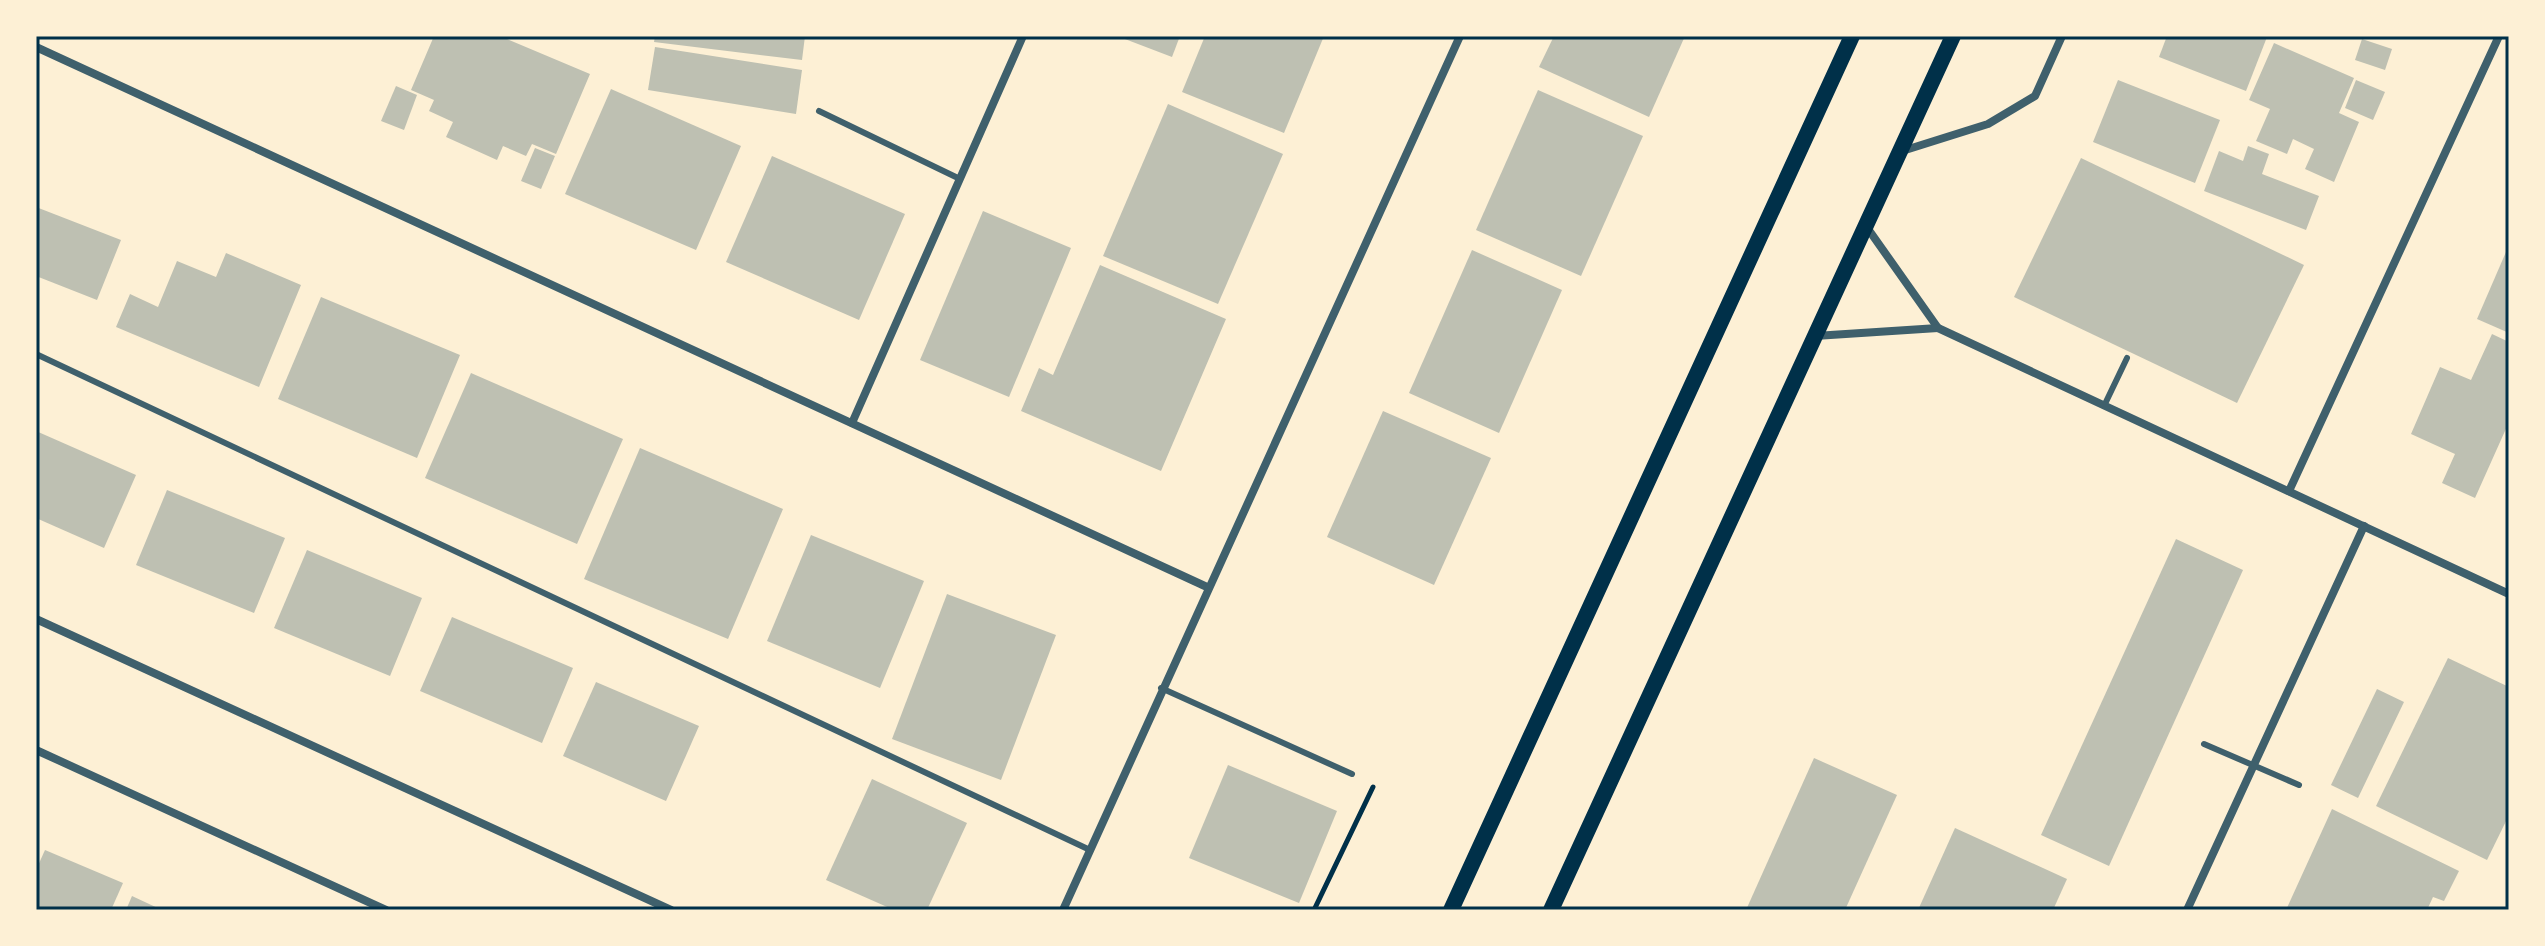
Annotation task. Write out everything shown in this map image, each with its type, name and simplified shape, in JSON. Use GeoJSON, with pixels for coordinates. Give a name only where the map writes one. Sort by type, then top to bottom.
{"type":"FeatureCollection","features":[{"type":"Feature","properties":{"kind":"main road"},"geometry":{"type":"LineString","coordinates":[[1451,910],[1852,36]]}},
{"type":"Feature","properties":{"kind":"main road"},"geometry":{"type":"LineString","coordinates":[[1551,910],[1953,36]]}},
{"type":"Feature","properties":{"kind":"street"},"geometry":{"type":"LineString","coordinates":[[852,423],[1023,36]]}},
{"type":"Feature","properties":{"kind":"street"},"geometry":{"type":"LineString","coordinates":[[1063,910],[1161,688],[1460,36]]}},
{"type":"Feature","properties":{"kind":"street"},"geometry":{"type":"LineString","coordinates":[[1899,152],[1988,124],[2035,96],[2062,36]]}},
{"type":"Feature","properties":{"kind":"street"},"geometry":{"type":"LineString","coordinates":[[2289,491],[2499,36]]}},
{"type":"Feature","properties":{"kind":"street"},"geometry":{"type":"LineString","coordinates":[[36,47],[1207,587]]}},
{"type":"Feature","properties":{"kind":"street"},"geometry":{"type":"LineString","coordinates":[[1866,225],[1938,328]]}},
{"type":"Feature","properties":{"kind":"street"},"geometry":{"type":"LineString","coordinates":[[1814,336],[1938,328],[2509,594]]}},
{"type":"Feature","properties":{"kind":"street"},"geometry":{"type":"LineString","coordinates":[[2187,910],[2364,526]]}},
{"type":"Feature","properties":{"kind":"street"},"geometry":{"type":"LineString","coordinates":[[36,619],[671,910]]}},
{"type":"Feature","properties":{"kind":"street"},"geometry":{"type":"LineString","coordinates":[[36,750],[386,910]]}},
{"type":"Feature","properties":{"kind":"lane"},"geometry":{"type":"LineString","coordinates":[[819,111],[960,179]]}},
{"type":"Feature","properties":{"kind":"lane"},"geometry":{"type":"LineString","coordinates":[[36,354],[1090,850]]}},
{"type":"Feature","properties":{"kind":"lane"},"geometry":{"type":"LineString","coordinates":[[2104,406],[2127,358]]}},
{"type":"Feature","properties":{"kind":"lane"},"geometry":{"type":"LineString","coordinates":[[1161,688],[1352,774]]}},
{"type":"Feature","properties":{"kind":"lane"},"geometry":{"type":"LineString","coordinates":[[2204,744],[2299,785]]}},
{"type":"Feature","properties":{"kind":"path"},"geometry":{"type":"LineString","coordinates":[[1314,910],[1375,784],[1352,774]]}},
{"type":"Feature","properties":{"kind":"building"},"geometry":{"type":"Polygon","coordinates":[[[434,36],[500,36],[590,74],[556,154],[532,144],[526,156],[503,146],[497,160],[446,137],[453,122],[429,111],[434,100],[411,90],[434,36]]]}},
{"type":"Feature","properties":{"kind":"building"},"geometry":{"type":"Polygon","coordinates":[[[655,36],[805,36],[802,60],[654,42],[655,36]]]}},
{"type":"Feature","properties":{"kind":"building"},"geometry":{"type":"Polygon","coordinates":[[[1117,36],[1180,36],[1172,57],[1117,36]]]}},
{"type":"Feature","properties":{"kind":"building"},"geometry":{"type":"Polygon","coordinates":[[[1205,36],[1324,36],[1284,133],[1182,92],[1205,36]]]}},
{"type":"Feature","properties":{"kind":"building"},"geometry":{"type":"Polygon","coordinates":[[[1554,36],[1685,36],[1649,117],[1539,67],[1554,36]]]}},
{"type":"Feature","properties":{"kind":"building"},"geometry":{"type":"Polygon","coordinates":[[[2167,36],[2267,37],[2246,91],[2159,57],[2167,36]]]}},
{"type":"Feature","properties":{"kind":"building"},"geometry":{"type":"Polygon","coordinates":[[[2362,39],[2392,49],[2385,70],[2355,60],[2362,39]]]}},
{"type":"Feature","properties":{"kind":"building"},"geometry":{"type":"Polygon","coordinates":[[[2274,43],[2354,78],[2339,113],[2359,122],[2334,182],[2305,169],[2314,149],[2293,139],[2287,154],[2256,141],[2270,109],[2249,100],[2274,43]]]}},
{"type":"Feature","properties":{"kind":"building"},"geometry":{"type":"Polygon","coordinates":[[[655,47],[802,70],[796,114],[648,90],[655,47]]]}},
{"type":"Feature","properties":{"kind":"building"},"geometry":{"type":"Polygon","coordinates":[[[2118,80],[2220,120],[2195,183],[2093,142],[2118,80]]]}},
{"type":"Feature","properties":{"kind":"building"},"geometry":{"type":"Polygon","coordinates":[[[2356,80],[2385,92],[2373,120],[2345,108],[2356,80]]]}},
{"type":"Feature","properties":{"kind":"building"},"geometry":{"type":"Polygon","coordinates":[[[396,86],[417,95],[404,130],[381,121],[396,86]]]}},
{"type":"Feature","properties":{"kind":"building"},"geometry":{"type":"Polygon","coordinates":[[[611,89],[741,146],[696,250],[565,194],[611,89]]]}},
{"type":"Feature","properties":{"kind":"building"},"geometry":{"type":"Polygon","coordinates":[[[1538,90],[1643,136],[1581,276],[1476,230],[1538,90]]]}},
{"type":"Feature","properties":{"kind":"building"},"geometry":{"type":"Polygon","coordinates":[[[1168,104],[1283,154],[1218,304],[1103,256],[1168,104]]]}},
{"type":"Feature","properties":{"kind":"building"},"geometry":{"type":"Polygon","coordinates":[[[2248,146],[2269,154],[2262,174],[2319,196],[2306,230],[2204,191],[2219,151],[2243,161],[2248,146]]]}},
{"type":"Feature","properties":{"kind":"building"},"geometry":{"type":"Polygon","coordinates":[[[535,148],[555,156],[541,189],[521,181],[535,148]]]}},
{"type":"Feature","properties":{"kind":"building"},"geometry":{"type":"Polygon","coordinates":[[[772,156],[905,214],[859,320],[726,262],[772,156]]]}},
{"type":"Feature","properties":{"kind":"building"},"geometry":{"type":"Polygon","coordinates":[[[2081,158],[2304,265],[2237,403],[2014,297],[2081,158]]]}},
{"type":"Feature","properties":{"kind":"building"},"geometry":{"type":"Polygon","coordinates":[[[36,207],[121,240],[97,300],[36,276],[36,207]]]}},
{"type":"Feature","properties":{"kind":"building"},"geometry":{"type":"Polygon","coordinates":[[[983,211],[1071,248],[1009,397],[920,360],[983,211]]]}},
{"type":"Feature","properties":{"kind":"building"},"geometry":{"type":"Polygon","coordinates":[[[2509,245],[2509,333],[2477,319],[2509,245]]]}},
{"type":"Feature","properties":{"kind":"building"},"geometry":{"type":"Polygon","coordinates":[[[1472,250],[1562,290],[1499,433],[1409,393],[1472,250]]]}},
{"type":"Feature","properties":{"kind":"building"},"geometry":{"type":"Polygon","coordinates":[[[226,253],[301,285],[259,387],[116,327],[130,294],[158,307],[177,261],[216,277],[226,253]]]}},
{"type":"Feature","properties":{"kind":"building"},"geometry":{"type":"Polygon","coordinates":[[[1100,265],[1226,319],[1161,471],[1021,411],[1039,368],[1053,375],[1100,265]]]}},
{"type":"Feature","properties":{"kind":"building"},"geometry":{"type":"Polygon","coordinates":[[[321,297],[460,355],[417,458],[278,399],[321,297]]]}},
{"type":"Feature","properties":{"kind":"building"},"geometry":{"type":"Polygon","coordinates":[[[2492,334],[2509,342],[2509,422],[2475,498],[2442,483],[2455,454],[2411,434],[2440,367],[2471,380],[2492,334]]]}},
{"type":"Feature","properties":{"kind":"building"},"geometry":{"type":"Polygon","coordinates":[[[471,373],[623,439],[577,544],[425,478],[471,373]]]}},
{"type":"Feature","properties":{"kind":"building"},"geometry":{"type":"Polygon","coordinates":[[[1383,411],[1491,458],[1434,585],[1327,537],[1383,411]]]}},
{"type":"Feature","properties":{"kind":"building"},"geometry":{"type":"Polygon","coordinates":[[[36,431],[136,475],[104,548],[36,518],[36,431]]]}},
{"type":"Feature","properties":{"kind":"building"},"geometry":{"type":"Polygon","coordinates":[[[640,448],[783,509],[728,639],[584,579],[640,448]]]}},
{"type":"Feature","properties":{"kind":"building"},"geometry":{"type":"Polygon","coordinates":[[[167,490],[285,538],[254,613],[136,565],[167,490]]]}},
{"type":"Feature","properties":{"kind":"building"},"geometry":{"type":"Polygon","coordinates":[[[811,535],[924,581],[880,688],[767,641],[811,535]]]}},
{"type":"Feature","properties":{"kind":"building"},"geometry":{"type":"Polygon","coordinates":[[[2176,539],[2243,570],[2109,866],[2041,835],[2176,539]]]}},
{"type":"Feature","properties":{"kind":"building"},"geometry":{"type":"Polygon","coordinates":[[[307,550],[422,598],[390,676],[274,628],[307,550]]]}},
{"type":"Feature","properties":{"kind":"building"},"geometry":{"type":"Polygon","coordinates":[[[947,594],[1056,635],[1001,780],[892,739],[947,594]]]}},
{"type":"Feature","properties":{"kind":"building"},"geometry":{"type":"Polygon","coordinates":[[[452,617],[573,668],[542,743],[420,691],[452,617]]]}},
{"type":"Feature","properties":{"kind":"building"},"geometry":{"type":"Polygon","coordinates":[[[2448,658],[2509,687],[2509,815],[2487,860],[2376,806],[2448,658]]]}},
{"type":"Feature","properties":{"kind":"building"},"geometry":{"type":"Polygon","coordinates":[[[596,682],[699,726],[666,801],[563,756],[596,682]]]}},
{"type":"Feature","properties":{"kind":"building"},"geometry":{"type":"Polygon","coordinates":[[[2377,689],[2404,702],[2358,798],[2331,785],[2377,689]]]}},
{"type":"Feature","properties":{"kind":"building"},"geometry":{"type":"Polygon","coordinates":[[[1814,758],[1897,795],[1845,910],[1746,910],[1814,758]]]}},
{"type":"Feature","properties":{"kind":"building"},"geometry":{"type":"Polygon","coordinates":[[[1228,765],[1337,811],[1299,903],[1189,858],[1228,765]]]}},
{"type":"Feature","properties":{"kind":"building"},"geometry":{"type":"Polygon","coordinates":[[[872,779],[967,823],[927,910],[894,910],[826,880],[872,779]]]}},
{"type":"Feature","properties":{"kind":"building"},"geometry":{"type":"Polygon","coordinates":[[[2332,809],[2459,871],[2444,901],[2433,897],[2427,910],[2286,910],[2332,809]]]}},
{"type":"Feature","properties":{"kind":"building"},"geometry":{"type":"Polygon","coordinates":[[[1955,828],[2067,879],[2053,910],[1918,910],[1955,828]]]}},
{"type":"Feature","properties":{"kind":"building"},"geometry":{"type":"Polygon","coordinates":[[[45,850],[123,883],[111,910],[36,910],[36,870],[45,850]]]}},
{"type":"Feature","properties":{"kind":"building"},"geometry":{"type":"Polygon","coordinates":[[[132,896],[162,910],[126,910],[132,896]]]}}]}
